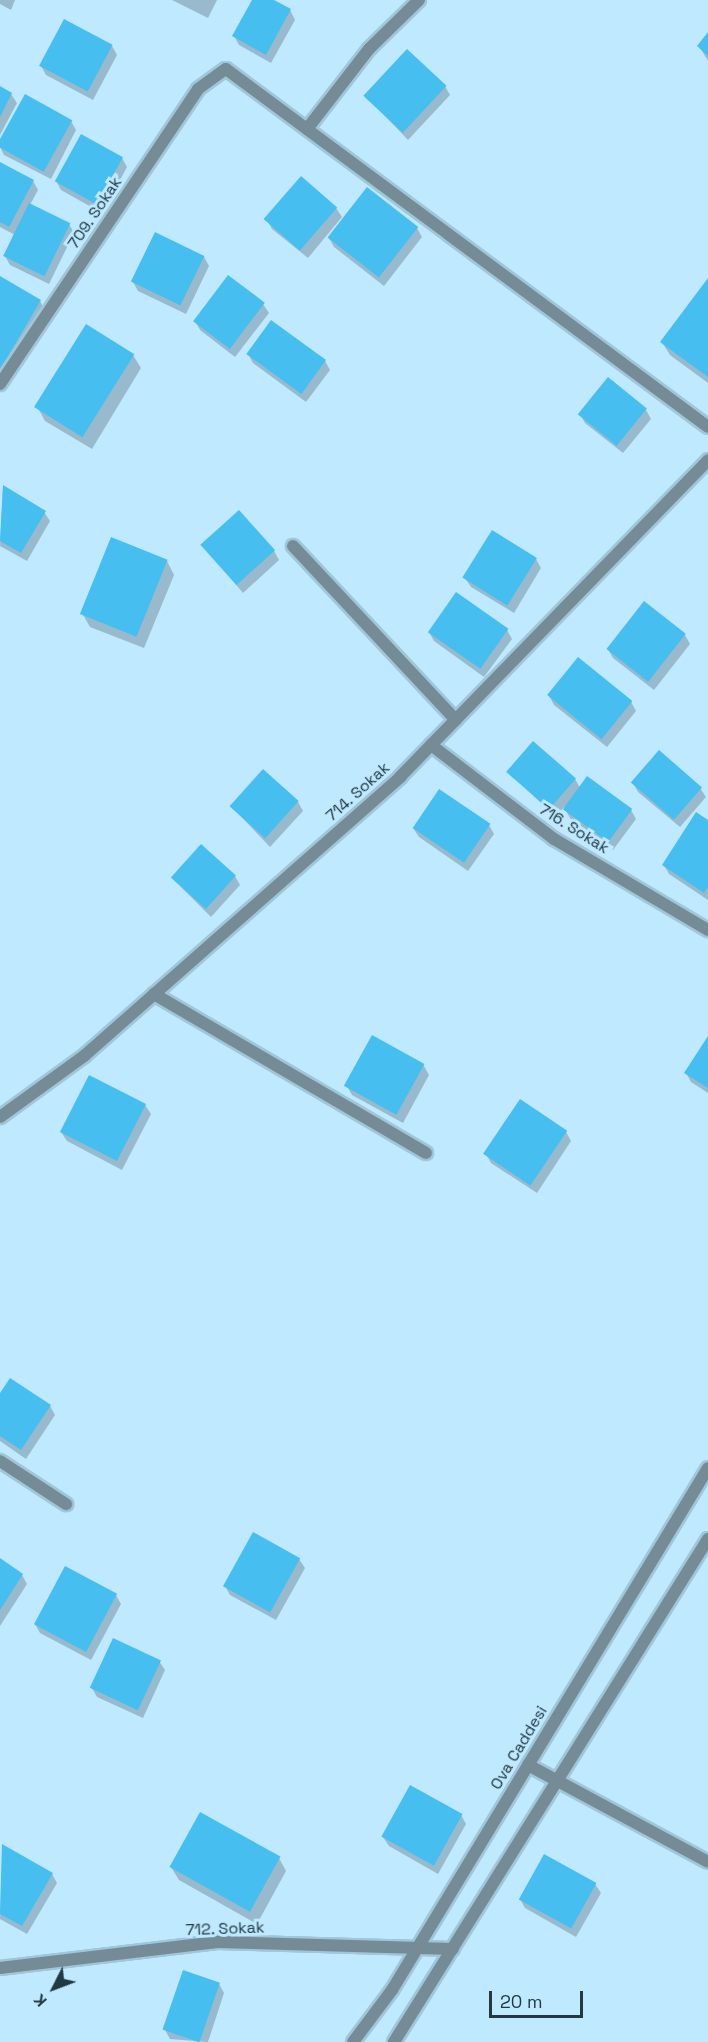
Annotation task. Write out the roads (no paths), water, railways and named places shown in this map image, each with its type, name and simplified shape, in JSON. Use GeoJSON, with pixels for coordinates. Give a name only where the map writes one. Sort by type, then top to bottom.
{"type":"FeatureCollection","features":[{"type":"Feature","properties":{"kind":"street"},"geometry":{"type":"LineString","coordinates":[[418,0],[369,49],[307,129],[708,427]]}},
{"type":"Feature","properties":{"kind":"street","name":"709. Sokak"},"geometry":{"type":"LineString","coordinates":[[0,384],[198,89],[226,69],[307,129]]}},
{"type":"Feature","properties":{"kind":"street","name":"714. Sokak"},"geometry":{"type":"LineString","coordinates":[[0,1117],[84,1056],[431,746],[708,460]]}},
{"type":"Feature","properties":{"kind":"street"},"geometry":{"type":"LineString","coordinates":[[293,546],[456,720]]}},
{"type":"Feature","properties":{"kind":"street","name":"716. Sokak"},"geometry":{"type":"LineString","coordinates":[[431,746],[554,839],[708,930]]}},
{"type":"Feature","properties":{"kind":"street"},"geometry":{"type":"LineString","coordinates":[[154,994],[426,1153]]}},
{"type":"Feature","properties":{"kind":"street"},"geometry":{"type":"LineString","coordinates":[[0,1461],[66,1504]]}},
{"type":"Feature","properties":{"kind":"street","name":"Ova Caddesi"},"geometry":{"type":"LineString","coordinates":[[353,2042],[418,1947],[708,1468]]}},
{"type":"Feature","properties":{"kind":"street"},"geometry":{"type":"LineString","coordinates":[[393,2042],[559,1782],[708,1539]]}},
{"type":"Feature","properties":{"kind":"street"},"geometry":{"type":"LineString","coordinates":[[528,1765],[708,1862]]}},
{"type":"Feature","properties":{"kind":"street","name":"712. Sokak"},"geometry":{"type":"LineString","coordinates":[[0,1968],[219,1942],[453,1948]]}}]}
